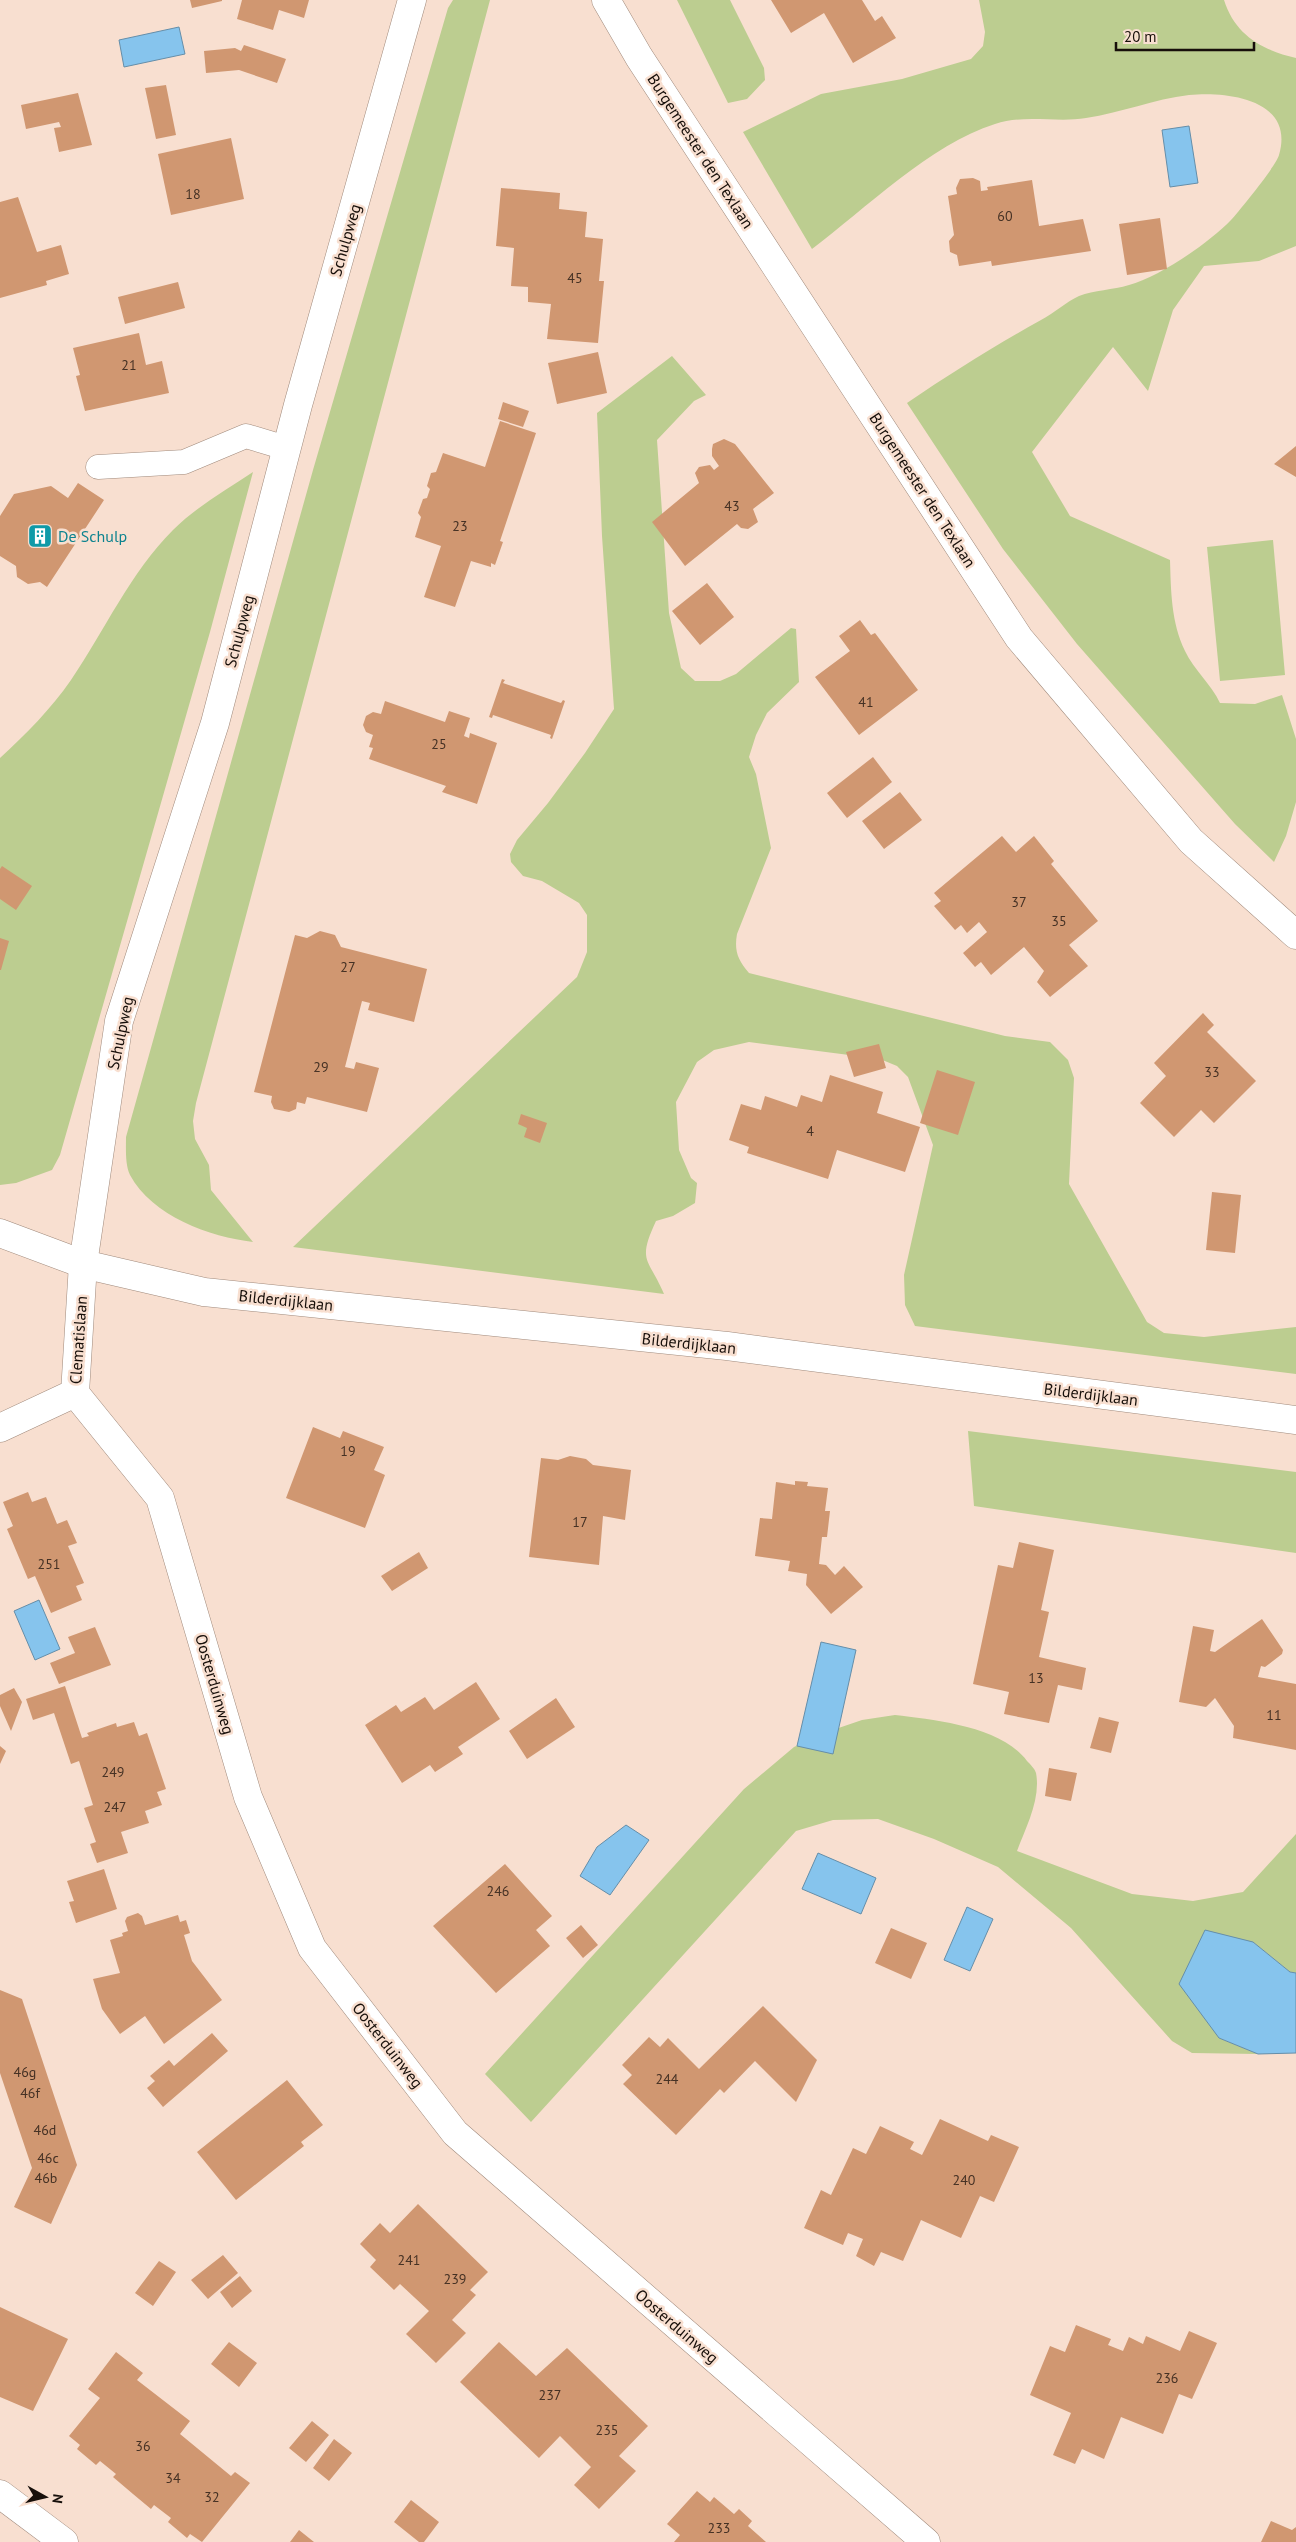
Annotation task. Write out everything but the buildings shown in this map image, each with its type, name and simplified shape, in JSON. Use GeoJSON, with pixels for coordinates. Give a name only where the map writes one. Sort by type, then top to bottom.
{"type":"FeatureCollection","features":[{"type":"Feature","properties":{"kind":"street","name":"Schulpweg"},"geometry":{"type":"LineString","coordinates":[[83,1264],[119,1021],[215,723],[286,448],[412,0]]}},
{"type":"Feature","properties":{"kind":"street","name":"Burgemeester den Texlaan"},"geometry":{"type":"LineString","coordinates":[[606,0],[639,57],[1019,638],[1191,842],[1296,935]]}},
{"type":"Feature","properties":{"kind":"street"},"geometry":{"type":"LineString","coordinates":[[0,1233],[83,1264]]}},
{"type":"Feature","properties":{"kind":"street","name":"Clematislaan"},"geometry":{"type":"LineString","coordinates":[[0,1428],[75,1393],[83,1264]]}},
{"type":"Feature","properties":{"kind":"street","name":"Bilderdijklaan"},"geometry":{"type":"LineString","coordinates":[[83,1264],[204,1292],[727,1346],[1296,1420]]}},
{"type":"Feature","properties":{"kind":"street","name":"Oosterduinweg"},"geometry":{"type":"LineString","coordinates":[[75,1393],[160,1498],[248,1798],[312,1948],[455,2133],[926,2542]]}},
{"type":"Feature","properties":{"kind":"street"},"geometry":{"type":"LineString","coordinates":[[0,2494],[64,2542]]}},
{"type":"Feature","properties":{"kind":"lane"},"geometry":{"type":"LineString","coordinates":[[98,467],[184,462],[246,436],[286,448]]}},
{"type":"Feature","properties":{"kind":"green space"},"geometry":{"type":"Polygon","coordinates":[[[453,0],[490,0],[196,1103],[193,1121],[195,1139],[209,1165],[211,1190],[253,1242],[201,1229],[167,1213],[152,1202],[140,1189],[128,1171],[126,1137],[313,470],[448,8],[453,0]]]}},
{"type":"Feature","properties":{"kind":"green space"},"geometry":{"type":"Polygon","coordinates":[[[677,0],[730,0],[764,68],[765,80],[747,99],[728,103],[677,0]]]}},
{"type":"Feature","properties":{"kind":"green space"},"geometry":{"type":"Polygon","coordinates":[[[979,0],[1224,0],[1235,23],[1251,39],[1272,50],[1296,58],[1296,246],[1259,261],[1204,266],[1173,310],[1148,391],[1113,347],[1032,452],[1070,516],[1170,560],[1174,618],[1180,640],[1189,658],[1220,703],[1255,704],[1282,695],[1296,739],[1296,802],[1286,836],[1274,862],[1235,824],[1077,644],[1003,549],[907,403],[1074,298],[1141,281],[1169,267],[1197,249],[1236,215],[1272,168],[1279,155],[1281,136],[1277,122],[1268,111],[1255,103],[1239,98],[1205,94],[1176,97],[1086,118],[1064,120],[1029,119],[995,124],[971,133],[923,162],[812,249],[743,132],[821,94],[902,79],[971,59],[983,46],[985,32],[979,0]]]}},
{"type":"Feature","properties":{"kind":"green space"},"geometry":{"type":"Polygon","coordinates":[[[672,356],[706,395],[694,401],[657,440],[669,613],[681,668],[695,681],[720,681],[736,674],[791,628],[796,629],[799,682],[767,713],[756,735],[749,757],[756,774],[771,848],[737,934],[736,945],[742,964],[749,973],[1005,1036],[1050,1042],[1068,1060],[1074,1078],[1069,1184],[1147,1322],[1164,1333],[1204,1337],[1296,1327],[1296,1374],[915,1326],[905,1305],[904,1275],[933,1145],[908,1077],[897,1066],[880,1059],[749,1042],[714,1050],[697,1062],[676,1102],[679,1150],[691,1178],[697,1183],[695,1203],[673,1216],[656,1221],[647,1244],[646,1252],[649,1265],[664,1294],[293,1247],[577,977],[587,952],[587,915],[579,903],[542,881],[523,876],[511,862],[510,854],[517,840],[548,803],[585,753],[614,709],[602,536],[597,413],[672,356]]]}},
{"type":"Feature","properties":{"kind":"green space"},"geometry":{"type":"Polygon","coordinates":[[[253,472],[210,632],[60,1155],[52,1170],[16,1183],[0,1185],[0,758],[38,721],[63,691],[131,583],[173,530],[191,514],[253,472]]]}},
{"type":"Feature","properties":{"kind":"green space"},"geometry":{"type":"Polygon","coordinates":[[[1273,540],[1285,675],[1220,681],[1207,547],[1273,540]]]}},
{"type":"Feature","properties":{"kind":"green space"},"geometry":{"type":"Polygon","coordinates":[[[968,1431],[1296,1472],[1296,1553],[974,1506],[968,1431]]]}},
{"type":"Feature","properties":{"kind":"green space"},"geometry":{"type":"Polygon","coordinates":[[[895,1715],[929,1719],[984,1732],[1016,1749],[1035,1770],[1037,1783],[1035,1803],[1017,1851],[1132,1894],[1193,1901],[1243,1892],[1296,1834],[1296,1973],[1290,1972],[1253,1942],[1219,2038],[1258,2054],[1192,2053],[1172,2041],[1071,1928],[998,1867],[934,1839],[878,1819],[833,1820],[796,1831],[531,2122],[485,2074],[744,1789],[794,1747],[821,1734],[862,1720],[895,1715]]]}},
{"type":"Feature","properties":{"kind":"water"},"geometry":{"type":"Polygon","coordinates":[[[179,27],[185,54],[124,67],[119,40],[179,27]]]}},
{"type":"Feature","properties":{"kind":"water"},"geometry":{"type":"Polygon","coordinates":[[[1189,126],[1198,183],[1170,187],[1162,130],[1189,126]]]}},
{"type":"Feature","properties":{"kind":"water"},"geometry":{"type":"Polygon","coordinates":[[[39,1600],[60,1649],[35,1660],[14,1611],[39,1600]]]}},
{"type":"Feature","properties":{"kind":"water"},"geometry":{"type":"Polygon","coordinates":[[[821,1642],[856,1650],[833,1754],[797,1746],[821,1642]]]}},
{"type":"Feature","properties":{"kind":"water"},"geometry":{"type":"Polygon","coordinates":[[[626,1825],[649,1840],[610,1895],[580,1876],[597,1847],[626,1825]]]}},
{"type":"Feature","properties":{"kind":"water"},"geometry":{"type":"Polygon","coordinates":[[[818,1853],[876,1878],[861,1914],[802,1889],[818,1853]]]}},
{"type":"Feature","properties":{"kind":"water"},"geometry":{"type":"Polygon","coordinates":[[[967,1907],[993,1919],[970,1971],[944,1960],[967,1907]]]}},
{"type":"Feature","properties":{"kind":"water"},"geometry":{"type":"Polygon","coordinates":[[[1205,1930],[1253,1942],[1290,1972],[1296,1973],[1296,2053],[1258,2054],[1219,2038],[1179,1984],[1205,1930]]]}},
{"type":"Feature","properties":{"kind":"place","name":"De Schulp"},"geometry":{"type":"Point","coordinates":[40,536]}}]}
